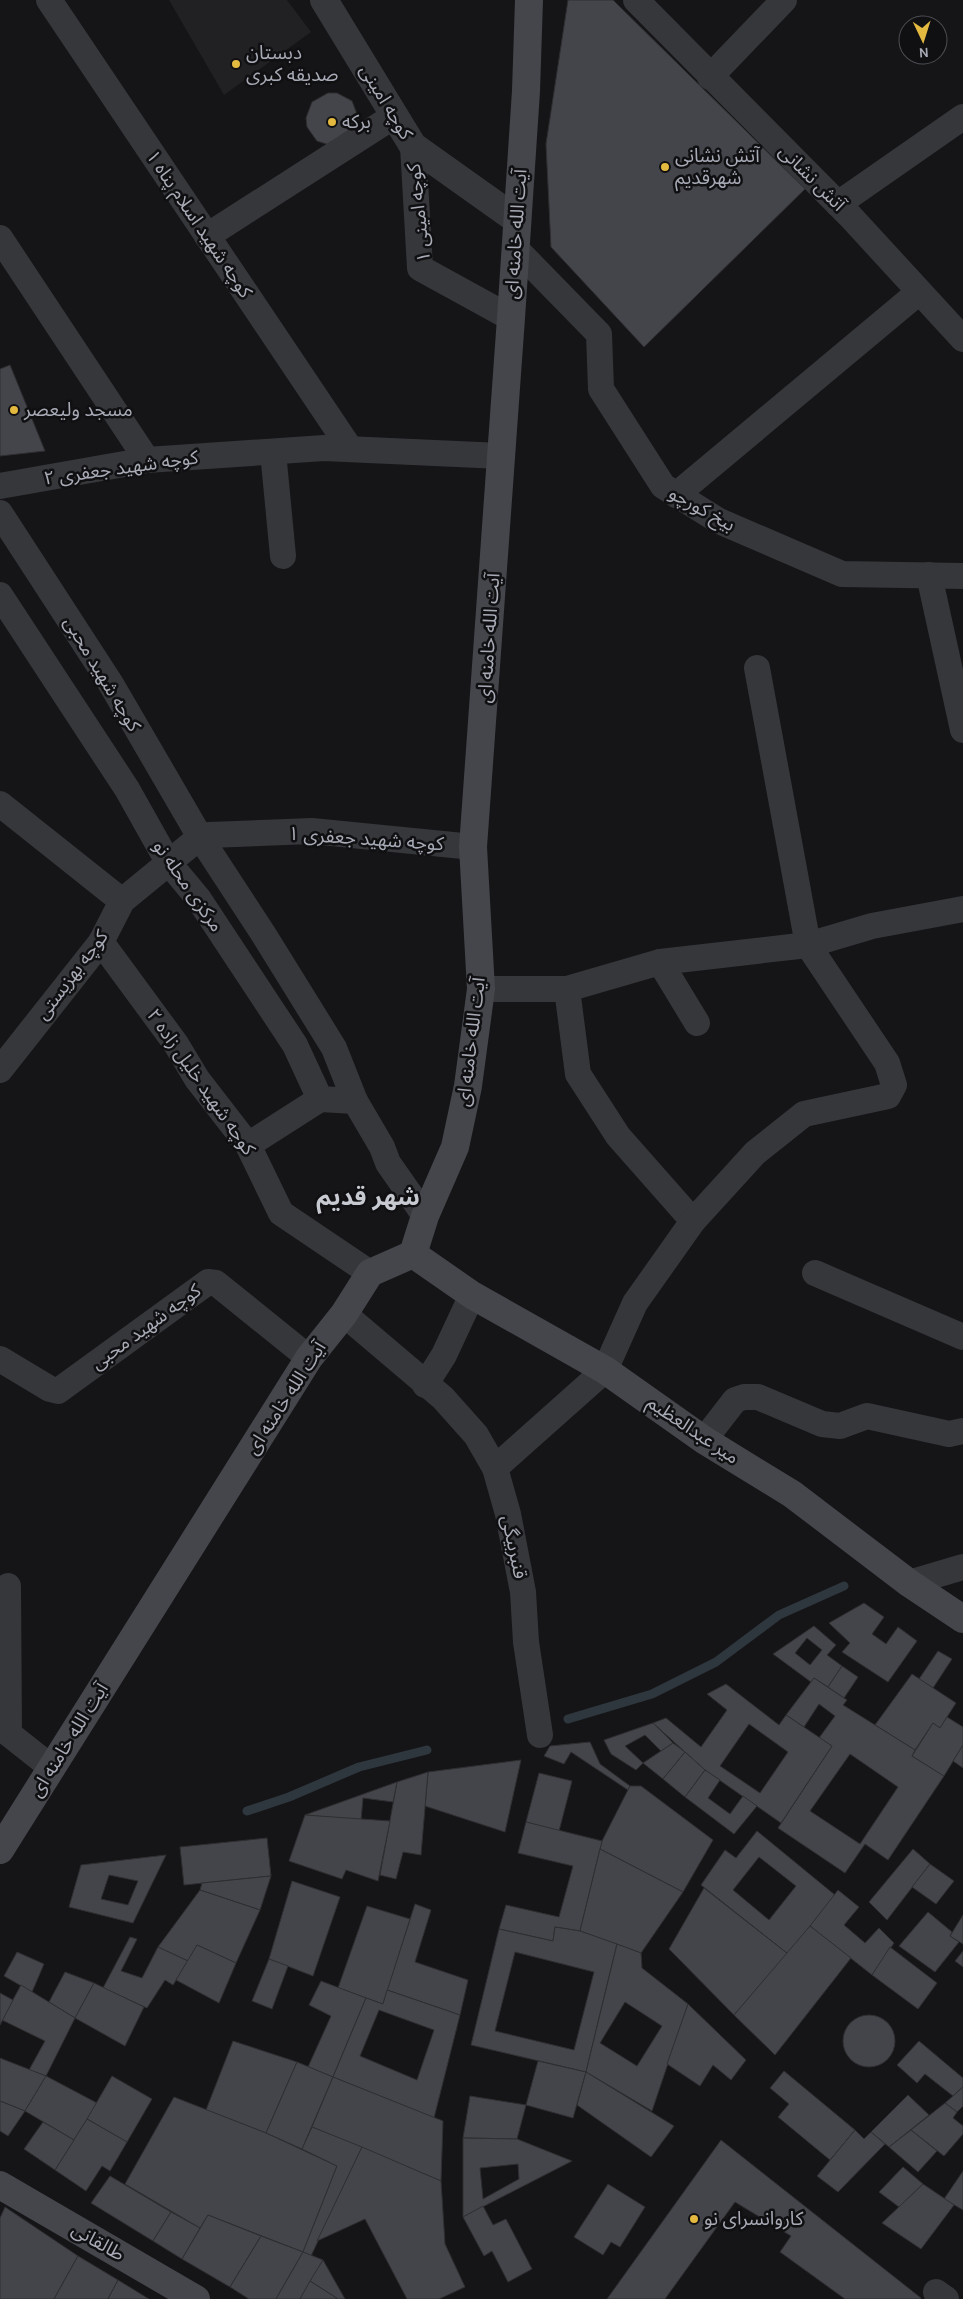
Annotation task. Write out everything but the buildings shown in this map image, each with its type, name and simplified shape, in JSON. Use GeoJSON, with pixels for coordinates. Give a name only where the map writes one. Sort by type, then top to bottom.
{"type":"FeatureCollection","features":[{"type":"Feature","properties":{"kind":"main road","name":"آیت الله خامنه ای"},"geometry":{"type":"LineString","coordinates":[[414,1254],[425,1216],[455,1147],[468,1086],[481,989],[473,847],[511,318],[530,0]]}},
{"type":"Feature","properties":{"kind":"main road"},"geometry":{"type":"LineString","coordinates":[[370,1273],[414,1254]]}},
{"type":"Feature","properties":{"kind":"main road","name":"میر عبدالعظیم"},"geometry":{"type":"LineString","coordinates":[[414,1254],[472,1295],[605,1370],[704,1440],[792,1494],[909,1583],[963,1619]]}},
{"type":"Feature","properties":{"kind":"main road","name":"آیت الله خامنه ای"},"geometry":{"type":"LineString","coordinates":[[0,1850],[309,1358],[344,1314],[370,1273]]}},
{"type":"Feature","properties":{"kind":"main road","name":"طالقانی"},"geometry":{"type":"LineString","coordinates":[[1,2189],[196,2299]]}},
{"type":"Feature","properties":{"kind":"street","name":"کوچه شهید اسلام پناه ۱"},"geometry":{"type":"LineString","coordinates":[[49,0],[349,447]]}},
{"type":"Feature","properties":{"kind":"street","name":"کوچه امینی"},"geometry":{"type":"LineString","coordinates":[[324,0],[413,146],[517,220]]}},
{"type":"Feature","properties":{"kind":"street","name":"آتش نشانی"},"geometry":{"type":"LineString","coordinates":[[636,0],[710,77],[838,204],[963,339]]}},
{"type":"Feature","properties":{"kind":"street"},"geometry":{"type":"LineString","coordinates":[[710,77],[784,0]]}},
{"type":"Feature","properties":{"kind":"street"},"geometry":{"type":"LineString","coordinates":[[207,236],[394,116]]}},
{"type":"Feature","properties":{"kind":"street"},"geometry":{"type":"LineString","coordinates":[[838,204],[963,117]]}},
{"type":"Feature","properties":{"kind":"street","name":"کوچه امینی ۱"},"geometry":{"type":"LineString","coordinates":[[413,146],[420,268],[511,318]]}},
{"type":"Feature","properties":{"kind":"street"},"geometry":{"type":"LineString","coordinates":[[0,238],[147,460]]}},
{"type":"Feature","properties":{"kind":"street","name":"بیخ کورچو"},"geometry":{"type":"LineString","coordinates":[[515,248],[599,334],[601,389],[662,486],[719,521],[842,574],[963,576]]}},
{"type":"Feature","properties":{"kind":"street"},"geometry":{"type":"LineString","coordinates":[[676,495],[919,292]]}},
{"type":"Feature","properties":{"kind":"street","name":"کوچه شهید جعفری ۲"},"geometry":{"type":"LineString","coordinates":[[0,486],[147,460],[349,447],[501,456]]}},
{"type":"Feature","properties":{"kind":"street"},"geometry":{"type":"LineString","coordinates":[[273,452],[283,556]]}},
{"type":"Feature","properties":{"kind":"street","name":"کوچه شهید محبی"},"geometry":{"type":"LineString","coordinates":[[0,513],[110,684],[200,837]]}},
{"type":"Feature","properties":{"kind":"street"},"geometry":{"type":"LineString","coordinates":[[928,575],[963,730]]}},
{"type":"Feature","properties":{"kind":"street","name":"مرکزی محله نو"},"geometry":{"type":"LineString","coordinates":[[0,595],[127,789],[168,862],[198,898],[295,1045],[320,1099]]}},
{"type":"Feature","properties":{"kind":"street"},"geometry":{"type":"LineString","coordinates":[[495,1468],[605,1370],[636,1303],[693,1221],[755,1153],[804,1114],[888,1096],[894,1085],[887,1063],[808,945],[757,668]]}},
{"type":"Feature","properties":{"kind":"street"},"geometry":{"type":"LineString","coordinates":[[0,804],[122,901]]}},
{"type":"Feature","properties":{"kind":"street","name":"کوچه شهید جعفری ۱"},"geometry":{"type":"LineString","coordinates":[[200,837],[209,835],[312,831],[473,847]]}},
{"type":"Feature","properties":{"kind":"street","name":"کوچه بهزیستی"},"geometry":{"type":"LineString","coordinates":[[1,1066],[101,942],[122,901],[200,837]]}},
{"type":"Feature","properties":{"kind":"street","name":"مرکزی محله نو"},"geometry":{"type":"LineString","coordinates":[[200,837],[264,934],[334,1048],[355,1101],[382,1147],[388,1163],[425,1216]]}},
{"type":"Feature","properties":{"kind":"street"},"geometry":{"type":"LineString","coordinates":[[481,989],[567,989],[660,962],[808,945],[872,926],[963,910]]}},
{"type":"Feature","properties":{"kind":"street","name":"کوچه شهید خلیل زاده ۲"},"geometry":{"type":"LineString","coordinates":[[101,942],[176,1044],[197,1079],[248,1145],[281,1213],[370,1273]]}},
{"type":"Feature","properties":{"kind":"street"},"geometry":{"type":"LineString","coordinates":[[660,962],[697,1023]]}},
{"type":"Feature","properties":{"kind":"street"},"geometry":{"type":"LineString","coordinates":[[567,989],[578,1074],[618,1136],[693,1221]]}},
{"type":"Feature","properties":{"kind":"street"},"geometry":{"type":"LineString","coordinates":[[248,1145],[320,1099],[355,1101]]}},
{"type":"Feature","properties":{"kind":"street"},"geometry":{"type":"LineString","coordinates":[[815,1273],[963,1337]]}},
{"type":"Feature","properties":{"kind":"street","name":"کوچه شهید محبی"},"geometry":{"type":"LineString","coordinates":[[0,1359],[50,1389],[58,1391],[208,1282],[216,1283],[309,1358]]}},
{"type":"Feature","properties":{"kind":"street"},"geometry":{"type":"LineString","coordinates":[[425,1385],[444,1355],[472,1295]]}},
{"type":"Feature","properties":{"kind":"street","name":"قنبربیگی"},"geometry":{"type":"LineString","coordinates":[[344,1314],[383,1345],[425,1385],[443,1398],[476,1436],[495,1468],[508,1514],[523,1592],[526,1642],[540,1735]]}},
{"type":"Feature","properties":{"kind":"street"},"geometry":{"type":"LineString","coordinates":[[704,1440],[734,1400],[744,1397],[758,1397],[822,1424],[840,1426],[867,1416],[949,1434],[963,1431]]}},
{"type":"Feature","properties":{"kind":"street"},"geometry":{"type":"LineString","coordinates":[[909,1583],[963,1567]]}},
{"type":"Feature","properties":{"kind":"street"},"geometry":{"type":"LineString","coordinates":[[8,1586],[9,1734],[52,1768]]}},
{"type":"Feature","properties":{"kind":"shaded area","name":"دبستان صدیقه کبری"},"geometry":{"type":"Polygon","coordinates":[[[169,0],[287,0],[311,32],[224,95],[169,0]]]}},
{"type":"Feature","properties":{"kind":"waterway"},"geometry":{"type":"LineString","coordinates":[[568,1719],[652,1694],[716,1662],[779,1615],[844,1586]]}},
{"type":"Feature","properties":{"kind":"waterway"},"geometry":{"type":"LineString","coordinates":[[247,1811],[289,1797],[359,1767],[427,1750]]}},
{"type":"Feature","properties":{"kind":"place","name":"دبستان صدیقه کبری"},"geometry":{"type":"Point","coordinates":[236,64]}},
{"type":"Feature","properties":{"kind":"place","name":"برکه"},"geometry":{"type":"Point","coordinates":[332,122]}},
{"type":"Feature","properties":{"kind":"place","name":"آتش نشانی شهرقدیم"},"geometry":{"type":"Point","coordinates":[665,167]}},
{"type":"Feature","properties":{"kind":"place","name":"مسجد ولیعصر"},"geometry":{"type":"Point","coordinates":[14,410]}},
{"type":"Feature","properties":{"kind":"place","name":"کاروانسرای نو"},"geometry":{"type":"Point","coordinates":[694,2219]}},
{"type":"Feature","properties":{"kind":"district","name":"شهر قدیم"},"geometry":{"type":"Point","coordinates":[368,1197]}}]}
